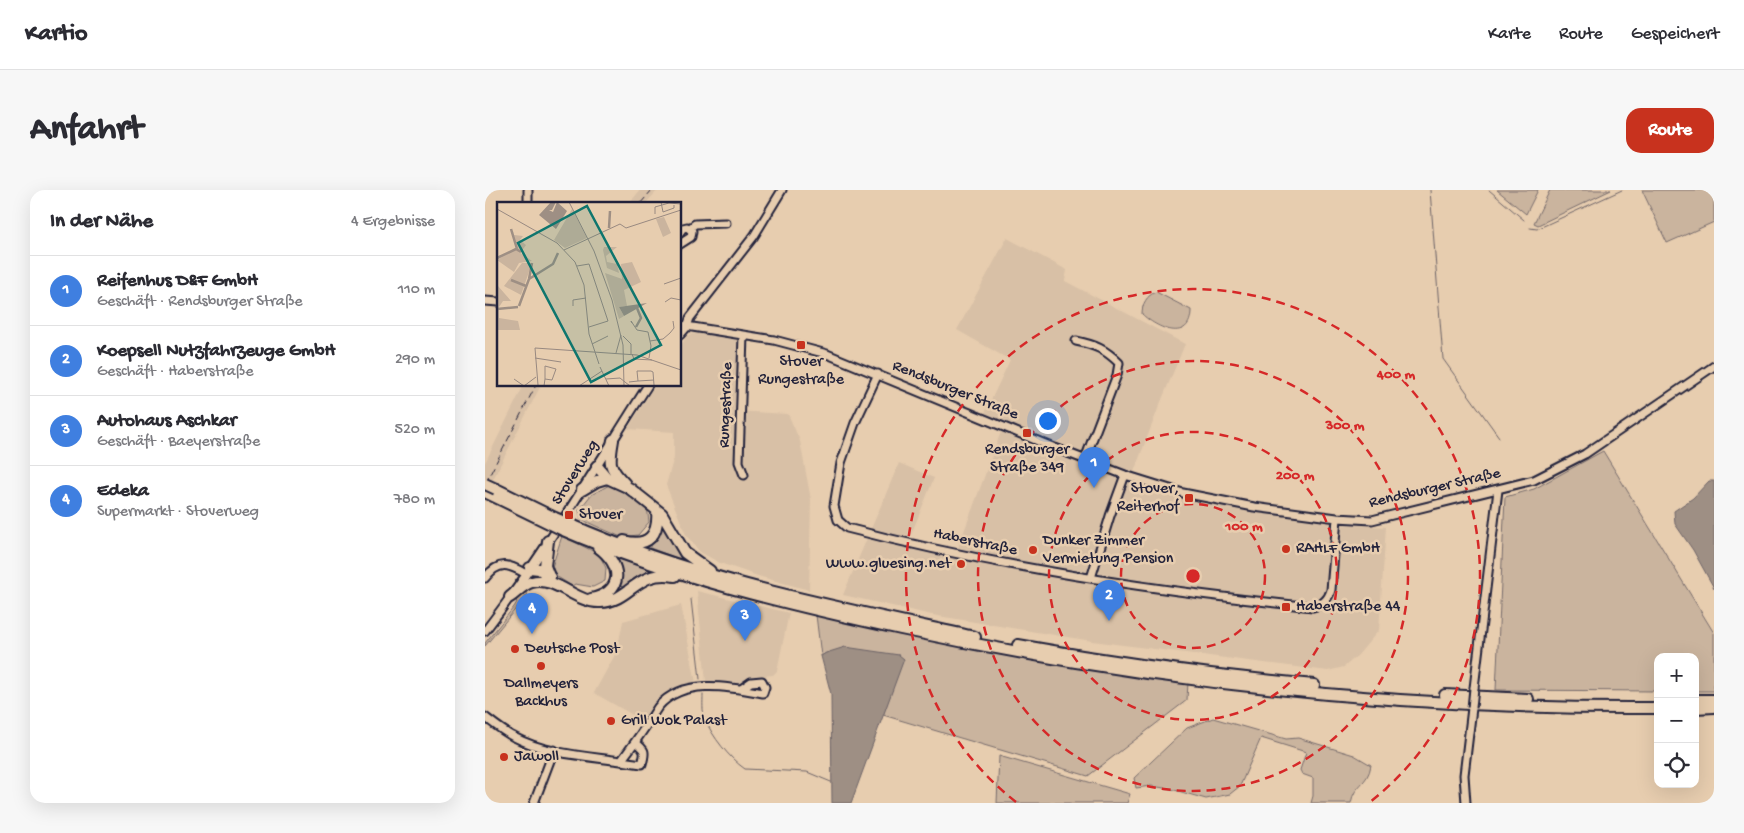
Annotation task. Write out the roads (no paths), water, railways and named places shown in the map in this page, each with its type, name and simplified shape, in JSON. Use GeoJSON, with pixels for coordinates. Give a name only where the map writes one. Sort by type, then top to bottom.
{"type":"FeatureCollection","features":[{"type":"Feature","properties":{"kind":"highway"},"geometry":{"type":"LineString","coordinates":[[610,475],[613,440]]}},
{"type":"Feature","properties":{"kind":"highway"},"geometry":{"type":"LineString","coordinates":[[597,466],[604,466],[610,475],[646,500],[662,514],[685,553],[721,578]]}},
{"type":"Feature","properties":{"kind":"highway"},"geometry":{"type":"LineString","coordinates":[[582,490],[597,480],[610,475]]}},
{"type":"Feature","properties":{"kind":"highway"},"geometry":{"type":"LineString","coordinates":[[485,484],[491,492],[553,521],[667,569],[708,582],[815,610],[944,638],[1059,660],[1298,691],[1427,701],[1551,707],[1654,708]]}},
{"type":"Feature","properties":{"kind":"highway"},"geometry":{"type":"LineString","coordinates":[[590,537],[632,544],[641,543],[650,538],[655,531],[658,522],[657,511]]}},
{"type":"Feature","properties":{"kind":"highway"},"geometry":{"type":"LineString","coordinates":[[590,537],[679,566],[798,599],[977,638],[1079,655],[1298,684],[1430,694],[1563,700],[1654,701]]}},
{"type":"Feature","properties":{"kind":"highway"},"geometry":{"type":"LineString","coordinates":[[588,600],[607,594],[617,577],[615,564],[611,557],[590,537]]}},
{"type":"Feature","properties":{"kind":"highway"},"geometry":{"type":"LineString","coordinates":[[546,579],[545,566],[548,541]]}},
{"type":"Feature","properties":{"kind":"highway"},"geometry":{"type":"LineString","coordinates":[[528,571],[575,596],[599,603],[609,602],[618,598],[642,580],[652,576],[672,575],[708,582]]}},
{"type":"Feature","properties":{"kind":"highway"},"geometry":{"type":"LineString","coordinates":[[510,597],[532,582],[546,579]]}},
{"type":"Feature","properties":{"kind":"highway"},"geometry":{"type":"LineString","coordinates":[[1699,700],[1714,700]]}},
{"type":"Feature","properties":{"kind":"highway"},"geometry":{"type":"LineString","coordinates":[[1699,708],[1714,707]]}},
{"type":"Feature","properties":{"kind":"street"},"geometry":{"type":"LineString","coordinates":[[684,326],[755,236],[782,190]]}},
{"type":"Feature","properties":{"kind":"street"},"geometry":{"type":"LineString","coordinates":[[690,228],[692,231],[691,237],[681,238],[683,228],[690,228],[695,224],[726,223]]}},
{"type":"Feature","properties":{"kind":"street","name":"Rendsburger Straße"},"geometry":{"type":"LineString","coordinates":[[684,326],[774,340],[827,354],[1125,475],[1183,493],[1254,507],[1337,518],[1373,520],[1534,480],[1585,454],[1714,366]]}},
{"type":"Feature","properties":{"kind":"street","name":"Rungestraße"},"geometry":{"type":"LineString","coordinates":[[743,335],[739,462],[744,475]]}},
{"type":"Feature","properties":{"kind":"street"},"geometry":{"type":"LineString","coordinates":[[1076,341],[1095,345],[1110,354],[1119,363],[1117,375],[1085,459]]}},
{"type":"Feature","properties":{"kind":"street","name":"Haberstraße"},"geometry":{"type":"LineString","coordinates":[[878,374],[855,423],[841,463],[834,506],[838,520],[847,528],[956,554],[1091,578],[1223,598],[1313,607],[1321,605],[1331,590],[1337,518]]}},
{"type":"Feature","properties":{"kind":"street","name":"Stoverweg"},"geometry":{"type":"LineString","coordinates":[[485,631],[582,490],[647,386]]}},
{"type":"Feature","properties":{"kind":"street"},"geometry":{"type":"LineString","coordinates":[[1091,578],[1125,475]]}},
{"type":"Feature","properties":{"kind":"street"},"geometry":{"type":"LineString","coordinates":[[1466,803],[1464,775],[1498,490]]}},
{"type":"Feature","properties":{"kind":"street"},"geometry":{"type":"LineString","coordinates":[[485,578],[499,566],[505,565],[528,571]]}},
{"type":"Feature","properties":{"kind":"street"},"geometry":{"type":"LineString","coordinates":[[621,760],[658,707],[676,693],[705,686],[741,689]]}},
{"type":"Feature","properties":{"kind":"street"},"geometry":{"type":"LineString","coordinates":[[485,717],[515,738],[554,750],[642,764],[645,753],[643,748],[635,742]]}},
{"type":"Feature","properties":{"kind":"street"},"geometry":{"type":"LineString","coordinates":[[534,803],[554,750]]}},
{"type":"Feature","properties":{"kind":"waterway"},"geometry":{"type":"LineString","coordinates":[[1430,190],[1443,359],[1499,437]]}},
{"type":"Feature","properties":{"kind":"waterway"},"geometry":{"type":"LineString","coordinates":[[1489,190],[1524,220]]}},
{"type":"Feature","properties":{"kind":"waterway"},"geometry":{"type":"LineString","coordinates":[[1530,228],[1537,229],[1622,190]]}},
{"type":"Feature","properties":{"kind":"waterway"},"geometry":{"type":"LineString","coordinates":[[691,599],[700,679]]}},
{"type":"Feature","properties":{"kind":"waterway"},"geometry":{"type":"LineString","coordinates":[[703,695],[704,716],[708,726],[727,753],[745,769],[807,772],[831,782]]}},
{"type":"Feature","properties":{"kind":"railway"},"geometry":{"type":"LineString","coordinates":[[642,202],[652,190]]}},
{"type":"Feature","properties":{"kind":"railway"},"geometry":{"type":"LineString","coordinates":[[485,484],[535,386]]}},
{"type":"Feature","properties":{"kind":"place","name":"Stover Rungestraße"},"geometry":{"type":"Point","coordinates":[801,345]}},
{"type":"Feature","properties":{"kind":"place","name":"Rendsburger Straße 349"},"geometry":{"type":"Point","coordinates":[1027,433]}},
{"type":"Feature","properties":{"kind":"place","name":"Reifenhus D&F GmbH"},"geometry":{"type":"Point","coordinates":[1094,488]}},
{"type":"Feature","properties":{"kind":"place","name":"Stover, Reiterhof"},"geometry":{"type":"Point","coordinates":[1189,498]}},
{"type":"Feature","properties":{"kind":"place","name":"Stover"},"geometry":{"type":"Point","coordinates":[569,515]}},
{"type":"Feature","properties":{"kind":"place","name":"RAHLF GmbH"},"geometry":{"type":"Point","coordinates":[1286,549]}},
{"type":"Feature","properties":{"kind":"place","name":"Dunker Zimmer Vermietung Pension"},"geometry":{"type":"Point","coordinates":[1033,550]}},
{"type":"Feature","properties":{"kind":"place","name":"Www.gluesing.net"},"geometry":{"type":"Point","coordinates":[961,564]}},
{"type":"Feature","properties":{"kind":"place","name":"Haberstraße 44"},"geometry":{"type":"Point","coordinates":[1286,607]}},
{"type":"Feature","properties":{"kind":"place","name":"Koepsell Nutzfahrzeuge GmbH"},"geometry":{"type":"Point","coordinates":[1109,621]}},
{"type":"Feature","properties":{"kind":"place","name":"Edeka"},"geometry":{"type":"Point","coordinates":[532,634]}},
{"type":"Feature","properties":{"kind":"place","name":"Autohaus Aschkar"},"geometry":{"type":"Point","coordinates":[745,641]}},
{"type":"Feature","properties":{"kind":"place","name":"Deutsche Post"},"geometry":{"type":"Point","coordinates":[515,649]}},
{"type":"Feature","properties":{"kind":"place","name":"Dallmeyers Backhus"},"geometry":{"type":"Point","coordinates":[541,666]}},
{"type":"Feature","properties":{"kind":"place","name":"Grill Wok Palast"},"geometry":{"type":"Point","coordinates":[611,721]}},
{"type":"Feature","properties":{"kind":"place","name":"Jawoll"},"geometry":{"type":"Point","coordinates":[504,757]}}]}
